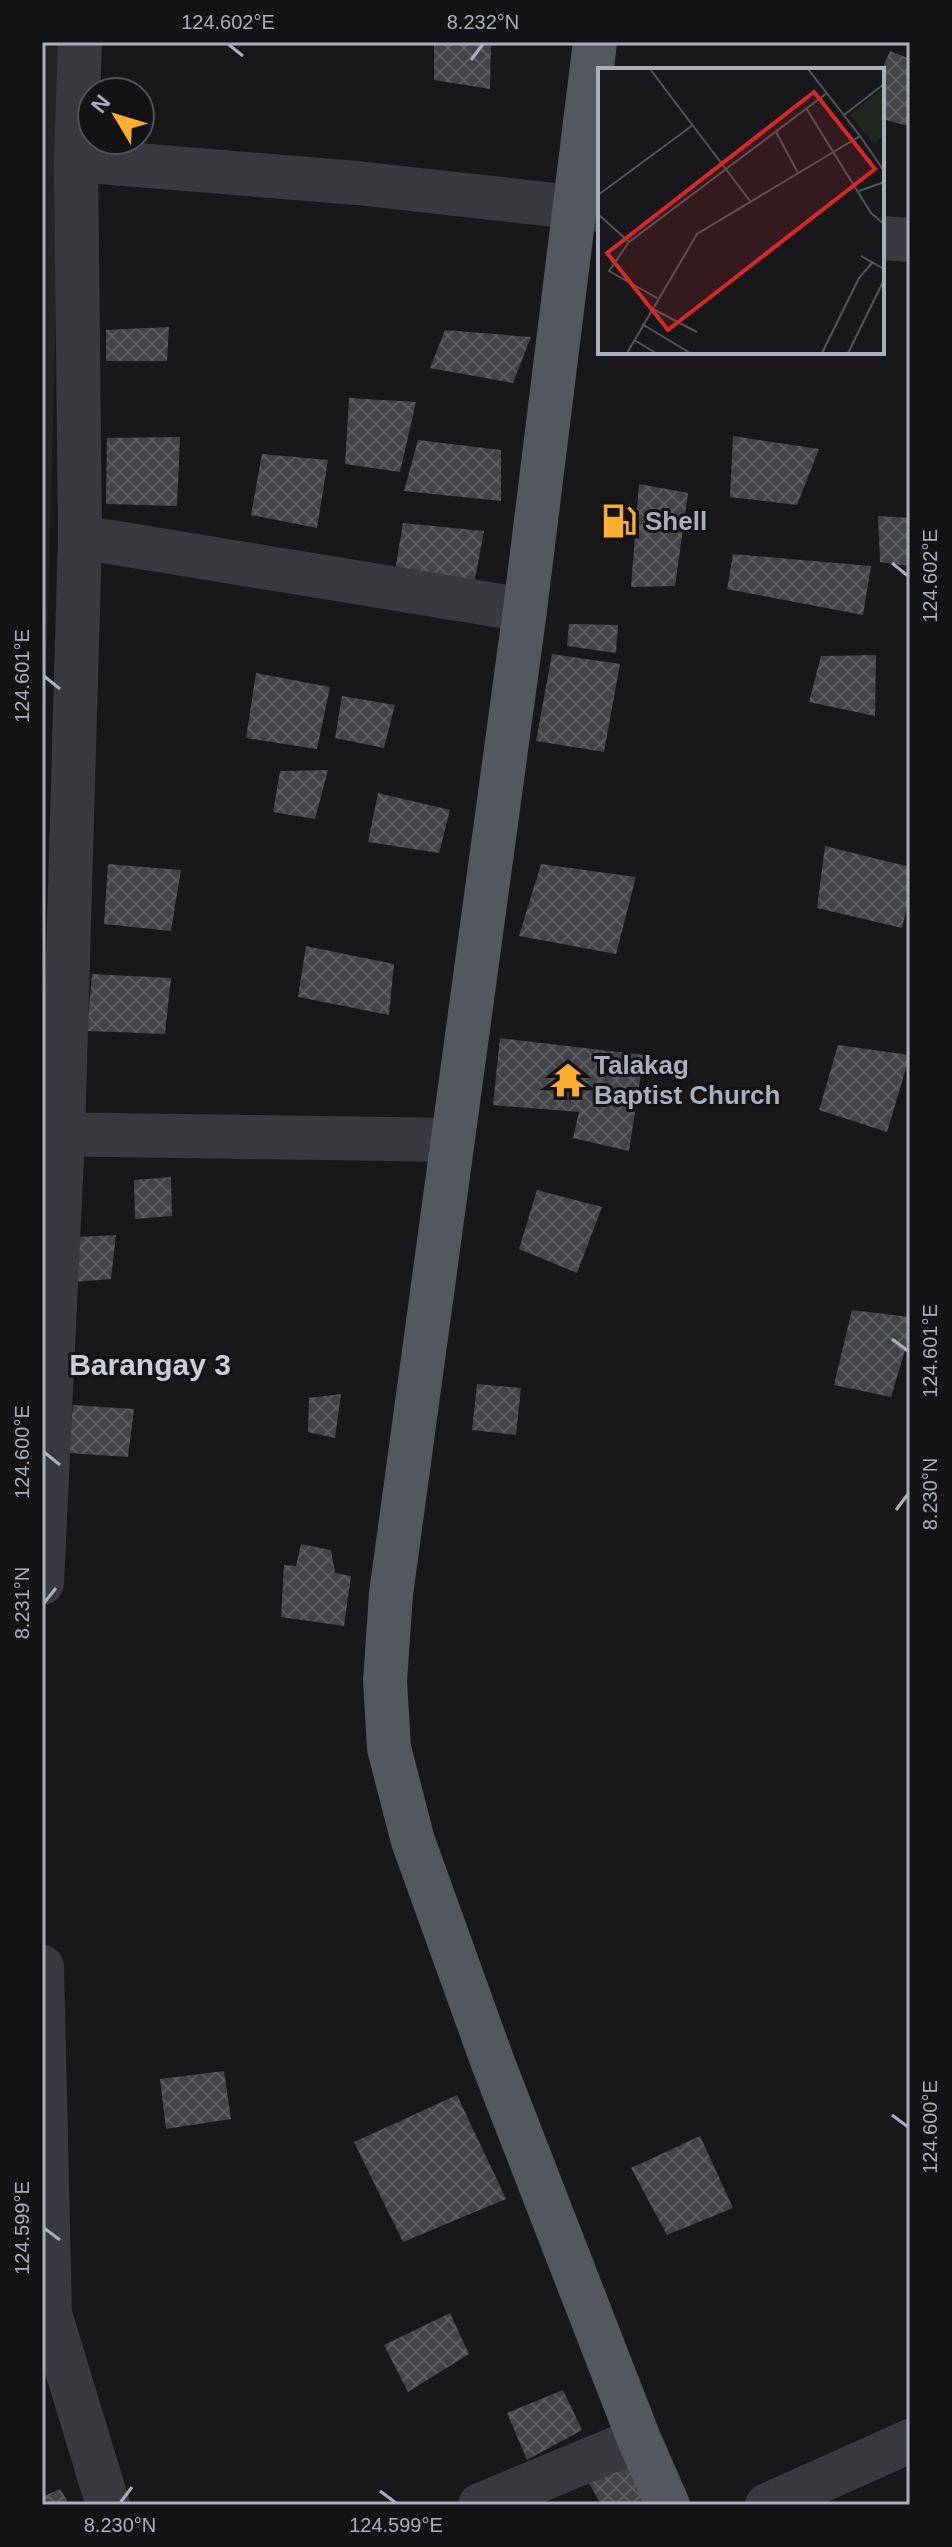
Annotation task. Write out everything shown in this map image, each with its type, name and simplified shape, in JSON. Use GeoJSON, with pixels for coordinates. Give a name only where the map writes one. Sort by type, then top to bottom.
{"type":"FeatureCollection","features":[{"type":"Feature","properties":{"kind":"main road"},"geometry":{"type":"LineString","coordinates":[[595,42],[587,208],[525,610],[391,1594],[385,1681],[389,1748],[413,1841],[493,2063],[639,2439],[668,2505]]}},
{"type":"Feature","properties":{"kind":"street"},"geometry":{"type":"LineString","coordinates":[[42,1583],[52,1134],[80,537],[76,160],[80,42]]}},
{"type":"Feature","properties":{"kind":"street"},"geometry":{"type":"LineString","coordinates":[[76,160],[357,183],[587,208]]}},
{"type":"Feature","properties":{"kind":"street"},"geometry":{"type":"LineString","coordinates":[[884,238],[910,240]]}},
{"type":"Feature","properties":{"kind":"street"},"geometry":{"type":"LineString","coordinates":[[80,537],[525,610]]}},
{"type":"Feature","properties":{"kind":"street"},"geometry":{"type":"LineString","coordinates":[[52,1134],[453,1140]]}},
{"type":"Feature","properties":{"kind":"street"},"geometry":{"type":"LineString","coordinates":[[42,1967],[46,2315],[108,2505]]}},
{"type":"Feature","properties":{"kind":"street"},"geometry":{"type":"LineString","coordinates":[[480,2505],[639,2439]]}},
{"type":"Feature","properties":{"kind":"street"},"geometry":{"type":"LineString","coordinates":[[767,2505],[910,2441]]}},
{"type":"Feature","properties":{"kind":"shaded area"},"geometry":{"type":"Polygon","coordinates":[[[42,42],[63,42],[42,836],[42,42]]]}},
{"type":"Feature","properties":{"kind":"building"},"geometry":{"type":"Polygon","coordinates":[[[434,42],[491,42],[490,89],[434,80],[434,42]]]}},
{"type":"Feature","properties":{"kind":"building"},"geometry":{"type":"Polygon","coordinates":[[[890,51],[910,59],[908,126],[884,120],[882,68],[890,51]]]}},
{"type":"Feature","properties":{"kind":"building"},"geometry":{"type":"Polygon","coordinates":[[[169,327],[167,361],[106,361],[106,330],[169,327]]]}},
{"type":"Feature","properties":{"kind":"building"},"geometry":{"type":"Polygon","coordinates":[[[445,330],[531,337],[513,383],[430,368],[445,330]]]}},
{"type":"Feature","properties":{"kind":"building"},"geometry":{"type":"Polygon","coordinates":[[[349,398],[416,402],[400,472],[345,464],[349,398]]]}},
{"type":"Feature","properties":{"kind":"building"},"geometry":{"type":"Polygon","coordinates":[[[733,436],[819,449],[797,505],[730,497],[733,436]]]}},
{"type":"Feature","properties":{"kind":"building"},"geometry":{"type":"Polygon","coordinates":[[[180,437],[177,506],[106,504],[107,438],[180,437]]]}},
{"type":"Feature","properties":{"kind":"building"},"geometry":{"type":"Polygon","coordinates":[[[418,440],[501,450],[501,501],[404,491],[418,440]]]}},
{"type":"Feature","properties":{"kind":"building"},"geometry":{"type":"Polygon","coordinates":[[[262,454],[328,460],[317,528],[251,515],[262,454]]]}},
{"type":"Feature","properties":{"kind":"building"},"geometry":{"type":"Polygon","coordinates":[[[639,484],[688,493],[675,586],[631,587],[639,484]]]}},
{"type":"Feature","properties":{"kind":"building"},"geometry":{"type":"Polygon","coordinates":[[[878,516],[910,518],[910,566],[880,562],[878,516]]]}},
{"type":"Feature","properties":{"kind":"building"},"geometry":{"type":"Polygon","coordinates":[[[403,523],[484,531],[472,595],[394,577],[403,523]]]}},
{"type":"Feature","properties":{"kind":"building"},"geometry":{"type":"Polygon","coordinates":[[[733,554],[871,566],[863,615],[727,589],[733,554]]]}},
{"type":"Feature","properties":{"kind":"building"},"geometry":{"type":"Polygon","coordinates":[[[569,624],[618,625],[616,653],[567,646],[569,624]]]}},
{"type":"Feature","properties":{"kind":"building"},"geometry":{"type":"Polygon","coordinates":[[[552,654],[620,664],[604,752],[536,741],[552,654]]]}},
{"type":"Feature","properties":{"kind":"building"},"geometry":{"type":"Polygon","coordinates":[[[876,655],[875,716],[809,702],[821,656],[876,655]]]}},
{"type":"Feature","properties":{"kind":"building"},"geometry":{"type":"Polygon","coordinates":[[[256,673],[330,687],[317,749],[246,738],[256,673]]]}},
{"type":"Feature","properties":{"kind":"building"},"geometry":{"type":"Polygon","coordinates":[[[342,696],[395,705],[384,748],[335,738],[342,696]]]}},
{"type":"Feature","properties":{"kind":"building"},"geometry":{"type":"Polygon","coordinates":[[[328,770],[315,819],[273,812],[280,771],[328,770]]]}},
{"type":"Feature","properties":{"kind":"building"},"geometry":{"type":"Polygon","coordinates":[[[378,793],[450,810],[439,853],[368,842],[378,793]]]}},
{"type":"Feature","properties":{"kind":"building"},"geometry":{"type":"Polygon","coordinates":[[[825,846],[910,867],[910,895],[902,928],[817,908],[825,846]]]}},
{"type":"Feature","properties":{"kind":"building"},"geometry":{"type":"Polygon","coordinates":[[[108,864],[181,870],[171,931],[104,924],[108,864]]]}},
{"type":"Feature","properties":{"kind":"building"},"geometry":{"type":"Polygon","coordinates":[[[541,864],[636,877],[616,954],[519,936],[541,864]]]}},
{"type":"Feature","properties":{"kind":"building"},"geometry":{"type":"Polygon","coordinates":[[[306,946],[394,964],[389,1015],[298,997],[306,946]]]}},
{"type":"Feature","properties":{"kind":"building"},"geometry":{"type":"Polygon","coordinates":[[[92,974],[171,978],[165,1034],[87,1031],[92,974]]]}},
{"type":"Feature","properties":{"kind":"building","name":"Talakag Baptist Church"},"geometry":{"type":"Polygon","coordinates":[[[500,1038],[644,1055],[629,1151],[573,1138],[579,1112],[493,1105],[500,1038]]]}},
{"type":"Feature","properties":{"kind":"building"},"geometry":{"type":"Polygon","coordinates":[[[838,1045],[910,1055],[887,1132],[819,1110],[838,1045]]]}},
{"type":"Feature","properties":{"kind":"building"},"geometry":{"type":"Polygon","coordinates":[[[171,1177],[172,1216],[135,1219],[134,1180],[171,1177]]]}},
{"type":"Feature","properties":{"kind":"building"},"geometry":{"type":"Polygon","coordinates":[[[537,1190],[602,1207],[577,1273],[519,1249],[537,1190]]]}},
{"type":"Feature","properties":{"kind":"building"},"geometry":{"type":"Polygon","coordinates":[[[116,1235],[111,1279],[75,1282],[78,1237],[116,1235]]]}},
{"type":"Feature","properties":{"kind":"building"},"geometry":{"type":"Polygon","coordinates":[[[852,1310],[910,1317],[910,1334],[891,1397],[834,1385],[852,1310]]]}},
{"type":"Feature","properties":{"kind":"building"},"geometry":{"type":"Polygon","coordinates":[[[477,1384],[521,1388],[516,1435],[472,1430],[477,1384]]]}},
{"type":"Feature","properties":{"kind":"building"},"geometry":{"type":"Polygon","coordinates":[[[341,1394],[335,1438],[308,1432],[309,1398],[341,1394]]]}},
{"type":"Feature","properties":{"kind":"building"},"geometry":{"type":"Polygon","coordinates":[[[73,1405],[134,1409],[128,1457],[68,1453],[73,1405]]]}},
{"type":"Feature","properties":{"kind":"building"},"geometry":{"type":"Polygon","coordinates":[[[301,1544],[331,1550],[335,1573],[351,1576],[344,1626],[281,1617],[284,1565],[296,1566],[301,1544]]]}},
{"type":"Feature","properties":{"kind":"building"},"geometry":{"type":"Polygon","coordinates":[[[224,2071],[231,2119],[166,2129],[160,2079],[224,2071]]]}},
{"type":"Feature","properties":{"kind":"building"},"geometry":{"type":"Polygon","coordinates":[[[457,2095],[506,2199],[403,2242],[354,2142],[457,2095]]]}},
{"type":"Feature","properties":{"kind":"building"},"geometry":{"type":"Polygon","coordinates":[[[700,2136],[733,2208],[667,2235],[631,2168],[700,2136]]]}},
{"type":"Feature","properties":{"kind":"building"},"geometry":{"type":"Polygon","coordinates":[[[450,2313],[469,2354],[408,2392],[384,2345],[450,2313]]]}},
{"type":"Feature","properties":{"kind":"building"},"geometry":{"type":"Polygon","coordinates":[[[563,2390],[582,2430],[527,2460],[507,2413],[563,2390]]]}},
{"type":"Feature","properties":{"kind":"building"},"geometry":{"type":"Polygon","coordinates":[[[631,2458],[645,2505],[601,2505],[589,2483],[631,2458]]]}},
{"type":"Feature","properties":{"kind":"building"},"geometry":{"type":"Polygon","coordinates":[[[60,2489],[70,2505],[42,2505],[42,2497],[60,2489]]]}},
{"type":"Feature","properties":{"kind":"place","name":"Shell"},"geometry":{"type":"Point","coordinates":[619,521]}},
{"type":"Feature","properties":{"kind":"place","name":"Talakag Baptist Church"},"geometry":{"type":"Point","coordinates":[568,1080]}},
{"type":"Feature","properties":{"kind":"district","name":"Barangay 3"},"geometry":{"type":"Point","coordinates":[150,1364]}}]}
